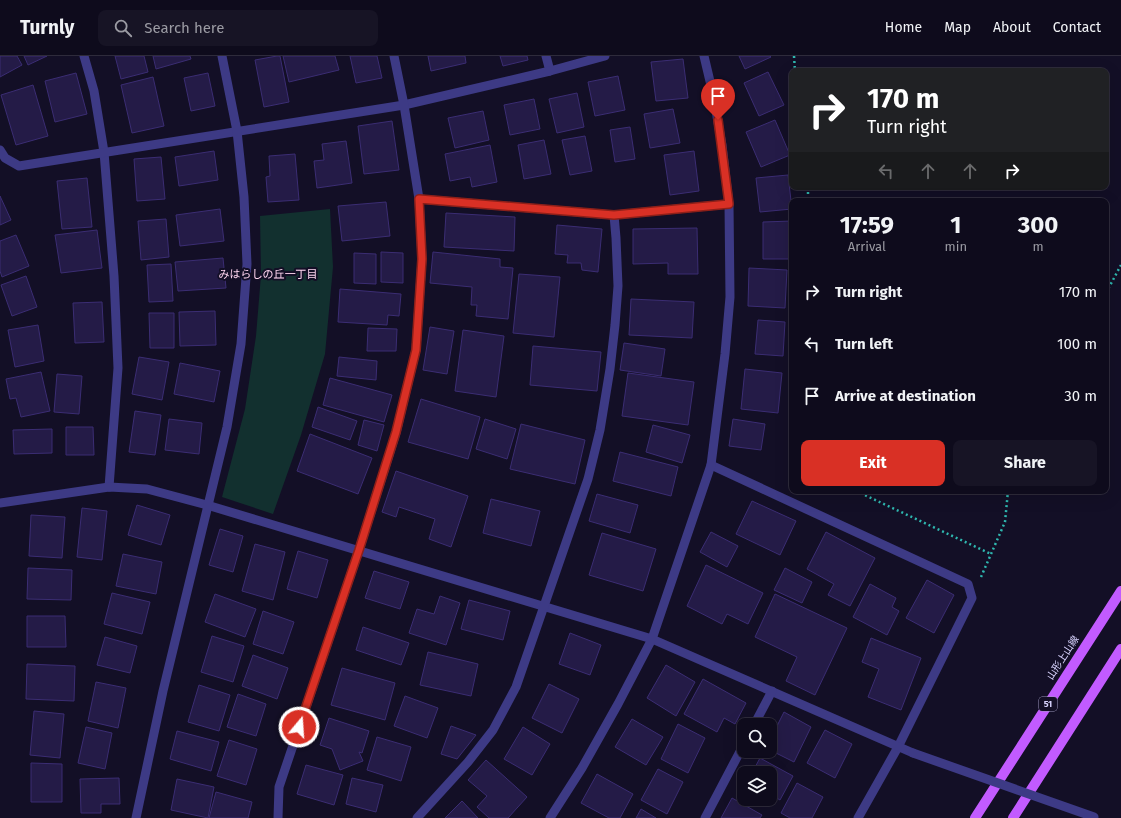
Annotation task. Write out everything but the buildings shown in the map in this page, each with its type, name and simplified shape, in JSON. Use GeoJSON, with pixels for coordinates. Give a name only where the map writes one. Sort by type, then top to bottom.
{"type":"FeatureCollection","features":[{"type":"Feature","properties":{"kind":"main road","name":"山形上山線"},"geometry":{"type":"LineString","coordinates":[[975,818],[1121,591]]}},
{"type":"Feature","properties":{"kind":"main road"},"geometry":{"type":"LineString","coordinates":[[1013,818],[1121,649]]}},
{"type":"Feature","properties":{"kind":"lane"},"geometry":{"type":"LineString","coordinates":[[84,56],[94,91],[104,152],[114,276],[118,368],[109,487]]}},
{"type":"Feature","properties":{"kind":"lane"},"geometry":{"type":"LineString","coordinates":[[136,818],[163,691],[227,427],[241,344],[247,264],[244,197],[237,132],[222,56]]}},
{"type":"Feature","properties":{"kind":"lane"},"geometry":{"type":"LineString","coordinates":[[278,818],[279,787],[359,550],[396,432],[416,350],[422,259],[419,199],[404,105],[394,56]]}},
{"type":"Feature","properties":{"kind":"lane"},"geometry":{"type":"LineString","coordinates":[[546,56],[550,71]]}},
{"type":"Feature","properties":{"kind":"lane"},"geometry":{"type":"LineString","coordinates":[[0,150],[5,158],[19,166],[404,105],[550,71],[605,56]]}},
{"type":"Feature","properties":{"kind":"lane"},"geometry":{"type":"LineString","coordinates":[[550,818],[618,704],[652,639],[711,465],[725,354],[730,297],[729,204],[721,138],[704,56]]}},
{"type":"Feature","properties":{"kind":"lane"},"geometry":{"type":"LineString","coordinates":[[419,199],[614,215],[729,204]]}},
{"type":"Feature","properties":{"kind":"lane"},"geometry":{"type":"LineString","coordinates":[[417,818],[468,762],[493,730],[516,687],[588,479],[600,430],[610,369],[615,325],[618,286],[614,215]]}},
{"type":"Feature","properties":{"kind":"lane"},"geometry":{"type":"LineString","coordinates":[[711,465],[968,584],[972,598],[898,747],[858,818]]}},
{"type":"Feature","properties":{"kind":"lane"},"geometry":{"type":"LineString","coordinates":[[0,503],[109,487],[147,489],[208,505],[652,639],[898,747],[1095,817]]}},
{"type":"Feature","properties":{"kind":"lane"},"geometry":{"type":"LineString","coordinates":[[758,718],[772,691]]}},
{"type":"Feature","properties":{"kind":"lane"},"geometry":{"type":"LineString","coordinates":[[705,818],[737,757]]}},
{"type":"Feature","properties":{"kind":"path"},"geometry":{"type":"LineString","coordinates":[[794,56],[795,68]]}},
{"type":"Feature","properties":{"kind":"path"},"geometry":{"type":"LineString","coordinates":[[1109,287],[1121,265]]}},
{"type":"Feature","properties":{"kind":"path"},"geometry":{"type":"LineString","coordinates":[[862,494],[991,554]]}},
{"type":"Feature","properties":{"kind":"path"},"geometry":{"type":"LineString","coordinates":[[972,598],[1005,522],[1008,494]]}},
{"type":"Feature","properties":{"kind":"green space"},"geometry":{"type":"Polygon","coordinates":[[[330,209],[333,267],[325,354],[301,435],[273,514],[222,497],[245,409],[256,336],[261,275],[260,216],[330,209]]]}},
{"type":"Feature","properties":{"kind":"district","name":"みはらしの丘一丁目"},"geometry":{"type":"Point","coordinates":[268,274]}},
{"type":"Feature","properties":{"kind":"route"},"geometry":{"type":"LineString","coordinates":[[299,727],[359,550],[396,432],[416,350],[422,259],[419,199],[614,215],[729,204],[718,120]]}}]}
